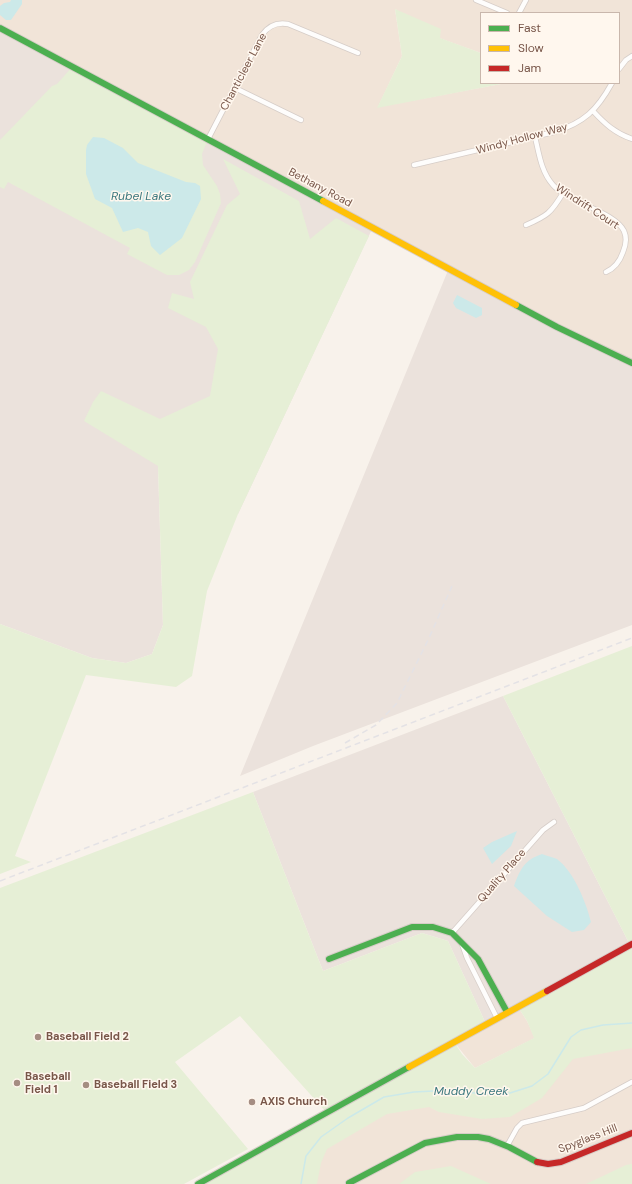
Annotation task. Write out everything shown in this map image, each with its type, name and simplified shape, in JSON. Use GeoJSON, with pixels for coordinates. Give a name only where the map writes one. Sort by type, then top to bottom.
{"type":"FeatureCollection","features":[{"type":"Feature","properties":{"kind":"main road","name":"Bethany Road"},"geometry":{"type":"LineString","coordinates":[[0,28],[557,326],[632,363]]}},
{"type":"Feature","properties":{"kind":"main road"},"geometry":{"type":"LineString","coordinates":[[328,959],[412,927],[433,927],[452,933],[478,959],[507,1012]]}},
{"type":"Feature","properties":{"kind":"main road"},"geometry":{"type":"LineString","coordinates":[[198,1184],[632,944]]}},
{"type":"Feature","properties":{"kind":"main road","name":"Spyglass Hill"},"geometry":{"type":"LineString","coordinates":[[349,1183],[425,1143],[437,1139],[460,1136],[477,1137],[507,1146],[535,1161],[549,1164],[563,1161],[632,1133]]}},
{"type":"Feature","properties":{"kind":"street"},"geometry":{"type":"LineString","coordinates":[[476,0],[504,12]]}},
{"type":"Feature","properties":{"kind":"street"},"geometry":{"type":"LineString","coordinates":[[520,12],[526,0]]}},
{"type":"Feature","properties":{"kind":"street","name":"Chanticleer Lane"},"geometry":{"type":"LineString","coordinates":[[208,139],[266,29],[283,23],[294,25],[358,54]]}},
{"type":"Feature","properties":{"kind":"street"},"geometry":{"type":"LineString","coordinates":[[620,68],[626,60],[632,56]]}},
{"type":"Feature","properties":{"kind":"street","name":"Windy Hollow Way"},"geometry":{"type":"LineString","coordinates":[[414,165],[535,137],[573,125],[593,111],[611,84]]}},
{"type":"Feature","properties":{"kind":"street"},"geometry":{"type":"LineString","coordinates":[[235,88],[301,120]]}},
{"type":"Feature","properties":{"kind":"street"},"geometry":{"type":"LineString","coordinates":[[593,111],[609,128],[632,140]]}},
{"type":"Feature","properties":{"kind":"street","name":"Windrift Court"},"geometry":{"type":"LineString","coordinates":[[535,137],[545,173],[553,185],[563,193],[617,223],[624,231],[626,243],[622,255],[613,269],[606,272]]}},
{"type":"Feature","properties":{"kind":"street"},"geometry":{"type":"LineString","coordinates":[[526,225],[548,215],[563,193]]}},
{"type":"Feature","properties":{"kind":"street","name":"Quality Place"},"geometry":{"type":"LineString","coordinates":[[452,933],[542,830],[554,822]]}},
{"type":"Feature","properties":{"kind":"street"},"geometry":{"type":"LineString","coordinates":[[462,942],[467,958],[497,1018]]}},
{"type":"Feature","properties":{"kind":"street"},"geometry":{"type":"LineString","coordinates":[[507,1146],[517,1128],[522,1123],[584,1108],[632,1082]]}},
{"type":"Feature","properties":{"kind":"shaded area"},"geometry":{"type":"Polygon","coordinates":[[[0,0],[632,0],[632,363],[606,351],[0,28],[0,0]]]}},
{"type":"Feature","properties":{"kind":"shaded area"},"geometry":{"type":"Polygon","coordinates":[[[0,28],[373,227],[238,514],[158,467],[163,625],[152,654],[126,663],[92,658],[0,624],[0,28]]]}},
{"type":"Feature","properties":{"kind":"shaded area"},"geometry":{"type":"Polygon","coordinates":[[[449,268],[632,363],[632,625],[313,746],[240,776],[449,268]]]}},
{"type":"Feature","properties":{"kind":"shaded area"},"geometry":{"type":"Polygon","coordinates":[[[503,696],[630,945],[486,1024],[448,941],[422,933],[323,971],[253,792],[503,696]]]}},
{"type":"Feature","properties":{"kind":"shaded area"},"geometry":{"type":"Polygon","coordinates":[[[518,1007],[535,1038],[475,1068],[454,1042],[518,1007]]]}},
{"type":"Feature","properties":{"kind":"shaded area"},"geometry":{"type":"Polygon","coordinates":[[[632,1036],[632,1184],[309,1184],[322,1147],[388,1104],[632,1036]]]}},
{"type":"Feature","properties":{"kind":"green space"},"geometry":{"type":"Polygon","coordinates":[[[395,9],[441,29],[440,38],[480,53],[480,84],[501,84],[377,108],[402,56],[395,9]]]}},
{"type":"Feature","properties":{"kind":"green space"},"geometry":{"type":"Polygon","coordinates":[[[72,67],[208,139],[202,154],[203,165],[217,186],[221,203],[195,262],[189,270],[179,275],[167,275],[127,254],[130,248],[8,182],[4,189],[0,187],[0,140],[52,86],[57,84],[72,67]]]}},
{"type":"Feature","properties":{"kind":"green space"},"geometry":{"type":"Polygon","coordinates":[[[223,159],[299,201],[310,239],[336,218],[369,236],[238,514],[207,591],[192,676],[176,687],[86,675],[15,856],[31,862],[0,874],[0,624],[92,658],[126,663],[152,654],[163,625],[158,466],[84,421],[93,402],[101,391],[160,419],[210,396],[218,349],[206,327],[168,308],[172,293],[194,299],[190,282],[227,205],[240,194],[223,159]]]}},
{"type":"Feature","properties":{"kind":"green space"},"geometry":{"type":"Polygon","coordinates":[[[632,646],[632,1048],[573,1059],[542,1098],[510,1117],[482,1119],[439,1112],[429,1107],[387,1114],[327,1149],[321,1163],[317,1184],[198,1184],[327,1113],[240,1016],[175,1062],[248,1149],[184,1184],[0,1184],[0,888],[253,792],[323,971],[422,933],[448,941],[486,1024],[454,1042],[462,1054],[475,1068],[534,1038],[527,1021],[518,1007],[630,945],[503,696],[632,646]]]}},
{"type":"Feature","properties":{"kind":"green space"},"geometry":{"type":"Polygon","coordinates":[[[632,1164],[632,1184],[586,1184],[626,1165],[632,1164]]]}},
{"type":"Feature","properties":{"kind":"green space"},"geometry":{"type":"Polygon","coordinates":[[[451,1166],[491,1184],[399,1184],[415,1172],[451,1166]]]}},
{"type":"Feature","properties":{"kind":"water"},"geometry":{"type":"Polygon","coordinates":[[[11,0],[22,0],[22,4],[11,20],[6,20],[0,15],[0,6],[4,3],[10,2],[11,0]]]}},
{"type":"Feature","properties":{"kind":"water","name":"Rubel Lake"},"geometry":{"type":"Polygon","coordinates":[[[93,137],[104,138],[123,148],[138,163],[200,186],[201,199],[182,238],[160,255],[151,246],[148,232],[138,228],[123,232],[112,208],[95,199],[86,174],[86,150],[87,145],[93,137]]]}},
{"type":"Feature","properties":{"kind":"water"},"geometry":{"type":"Polygon","coordinates":[[[457,295],[482,308],[482,315],[476,318],[456,308],[453,303],[457,295]]]}},
{"type":"Feature","properties":{"kind":"water"},"geometry":{"type":"Polygon","coordinates":[[[517,831],[511,846],[492,864],[483,848],[492,842],[517,831]]]}},
{"type":"Feature","properties":{"kind":"water"},"geometry":{"type":"Polygon","coordinates":[[[542,854],[557,859],[574,879],[583,897],[591,922],[584,930],[572,932],[547,916],[514,886],[518,875],[524,866],[531,859],[542,854]]]}},
{"type":"Feature","properties":{"kind":"waterway","name":"Muddy Creek"},"geometry":{"type":"LineString","coordinates":[[301,1184],[306,1156],[321,1137],[348,1118],[384,1097],[414,1092],[453,1090],[481,1094],[510,1093],[532,1086],[548,1074],[571,1037],[581,1030],[603,1025],[632,1023]]}},
{"type":"Feature","properties":{"kind":"railway"},"geometry":{"type":"LineString","coordinates":[[345,743],[376,725],[397,703],[429,638],[452,586]]}},
{"type":"Feature","properties":{"kind":"railway"},"geometry":{"type":"LineString","coordinates":[[0,881],[632,638]]}},
{"type":"Feature","properties":{"kind":"traffic: fast"},"geometry":{"type":"LineString","coordinates":[[0,28],[323,201]]}},
{"type":"Feature","properties":{"kind":"traffic: fast"},"geometry":{"type":"LineString","coordinates":[[516,305],[557,327],[632,363]]}},
{"type":"Feature","properties":{"kind":"traffic: fast"},"geometry":{"type":"LineString","coordinates":[[329,959],[412,927],[433,927],[452,933],[478,959],[507,1012]]}},
{"type":"Feature","properties":{"kind":"traffic: fast"},"geometry":{"type":"LineString","coordinates":[[198,1184],[409,1067]]}},
{"type":"Feature","properties":{"kind":"traffic: fast"},"geometry":{"type":"LineString","coordinates":[[349,1183],[425,1143],[457,1137],[478,1137],[489,1139],[509,1147],[537,1162]]}},
{"type":"Feature","properties":{"kind":"traffic: slow"},"geometry":{"type":"LineString","coordinates":[[323,201],[516,305]]}},
{"type":"Feature","properties":{"kind":"traffic: slow"},"geometry":{"type":"LineString","coordinates":[[409,1067],[547,991]]}},
{"type":"Feature","properties":{"kind":"traffic: jam"},"geometry":{"type":"LineString","coordinates":[[547,991],[632,944]]}},
{"type":"Feature","properties":{"kind":"traffic: jam"},"geometry":{"type":"LineString","coordinates":[[537,1162],[548,1164],[561,1162],[632,1133]]}},
{"type":"Feature","properties":{"kind":"place","name":"Baseball Field 2"},"geometry":{"type":"Point","coordinates":[38,1037]}},
{"type":"Feature","properties":{"kind":"place","name":"Baseball Field 1"},"geometry":{"type":"Point","coordinates":[17,1083]}},
{"type":"Feature","properties":{"kind":"place","name":"Baseball Field 3"},"geometry":{"type":"Point","coordinates":[86,1085]}},
{"type":"Feature","properties":{"kind":"place","name":"AXIS Church"},"geometry":{"type":"Point","coordinates":[252,1102]}}]}
